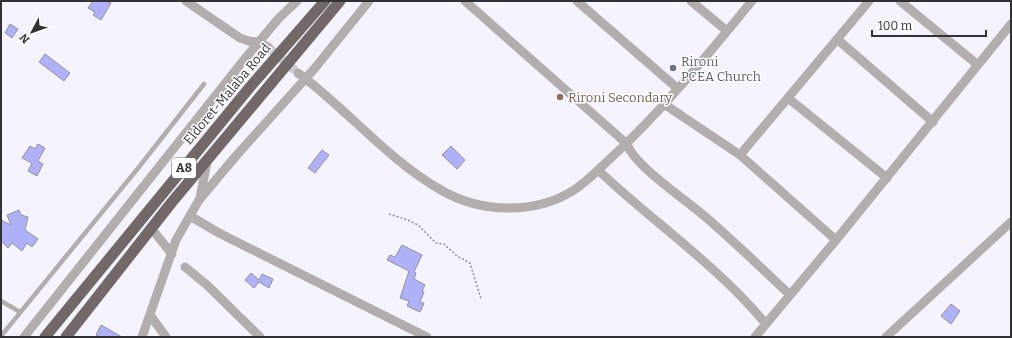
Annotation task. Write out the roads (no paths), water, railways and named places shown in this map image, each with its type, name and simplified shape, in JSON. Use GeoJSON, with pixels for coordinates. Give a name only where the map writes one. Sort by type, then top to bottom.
{"type":"FeatureCollection","features":[{"type":"Feature","properties":{"kind":"highway","name":"Eldoret-Malaba Road"},"geometry":{"type":"LineString","coordinates":[[45,337],[250,87],[325,1]]}},
{"type":"Feature","properties":{"kind":"highway","name":"Eldoret-Malaba Road"},"geometry":{"type":"LineString","coordinates":[[66,337],[151,228],[340,1]]}},
{"type":"Feature","properties":{"kind":"street"},"geometry":{"type":"LineString","coordinates":[[186,1],[240,38],[259,42],[268,47]]}},
{"type":"Feature","properties":{"kind":"street","name":"Eldoret-Malaba Road"},"geometry":{"type":"LineString","coordinates":[[24,337],[243,61],[279,18],[297,1]]}},
{"type":"Feature","properties":{"kind":"street"},"geometry":{"type":"LineString","coordinates":[[142,337],[176,240],[199,200],[235,157],[306,79],[369,1]]}},
{"type":"Feature","properties":{"kind":"street"},"geometry":{"type":"LineString","coordinates":[[465,1],[626,144],[634,156],[648,170],[734,242],[790,295]]}},
{"type":"Feature","properties":{"kind":"street"},"geometry":{"type":"LineString","coordinates":[[577,1],[677,88]]}},
{"type":"Feature","properties":{"kind":"street"},"geometry":{"type":"LineString","coordinates":[[691,1],[727,32]]}},
{"type":"Feature","properties":{"kind":"street"},"geometry":{"type":"LineString","coordinates":[[298,73],[412,170],[440,190],[467,202],[492,207],[516,208],[539,205],[573,191],[626,144],[664,104],[752,1]]}},
{"type":"Feature","properties":{"kind":"street"},"geometry":{"type":"LineString","coordinates":[[740,155],[869,1]]}},
{"type":"Feature","properties":{"kind":"street"},"geometry":{"type":"LineString","coordinates":[[900,1],[978,65]]}},
{"type":"Feature","properties":{"kind":"street"},"geometry":{"type":"LineString","coordinates":[[755,337],[887,178],[1011,24]]}},
{"type":"Feature","properties":{"kind":"street"},"geometry":{"type":"LineString","coordinates":[[837,39],[932,122]]}},
{"type":"Feature","properties":{"kind":"street"},"geometry":{"type":"LineString","coordinates":[[788,98],[887,178]]}},
{"type":"Feature","properties":{"kind":"street"},"geometry":{"type":"LineString","coordinates":[[664,104],[740,155],[836,240]]}},
{"type":"Feature","properties":{"kind":"street"},"geometry":{"type":"LineString","coordinates":[[199,200],[207,162]]}},
{"type":"Feature","properties":{"kind":"street"},"geometry":{"type":"LineString","coordinates":[[598,170],[713,269],[766,324]]}},
{"type":"Feature","properties":{"kind":"street"},"geometry":{"type":"LineString","coordinates":[[190,216],[219,233],[427,337]]}},
{"type":"Feature","properties":{"kind":"street"},"geometry":{"type":"LineString","coordinates":[[886,337],[1011,222]]}},
{"type":"Feature","properties":{"kind":"street"},"geometry":{"type":"LineString","coordinates":[[151,228],[172,254]]}},
{"type":"Feature","properties":{"kind":"street"},"geometry":{"type":"LineString","coordinates":[[185,267],[207,285],[260,337]]}},
{"type":"Feature","properties":{"kind":"street"},"geometry":{"type":"LineString","coordinates":[[150,315],[166,337]]}},
{"type":"Feature","properties":{"kind":"lane"},"geometry":{"type":"LineString","coordinates":[[1,336],[139,167],[204,84]]}},
{"type":"Feature","properties":{"kind":"lane"},"geometry":{"type":"LineString","coordinates":[[1,302],[20,312]]}},
{"type":"Feature","properties":{"kind":"tunnel"},"geometry":{"type":"LineString","coordinates":[[268,47],[298,73]]}},
{"type":"Feature","properties":{"kind":"place","name":"Rironi PCEA Church"},"geometry":{"type":"Point","coordinates":[673,68]}},
{"type":"Feature","properties":{"kind":"place","name":"Rironi Secondary"},"geometry":{"type":"Point","coordinates":[560,97]}}]}
